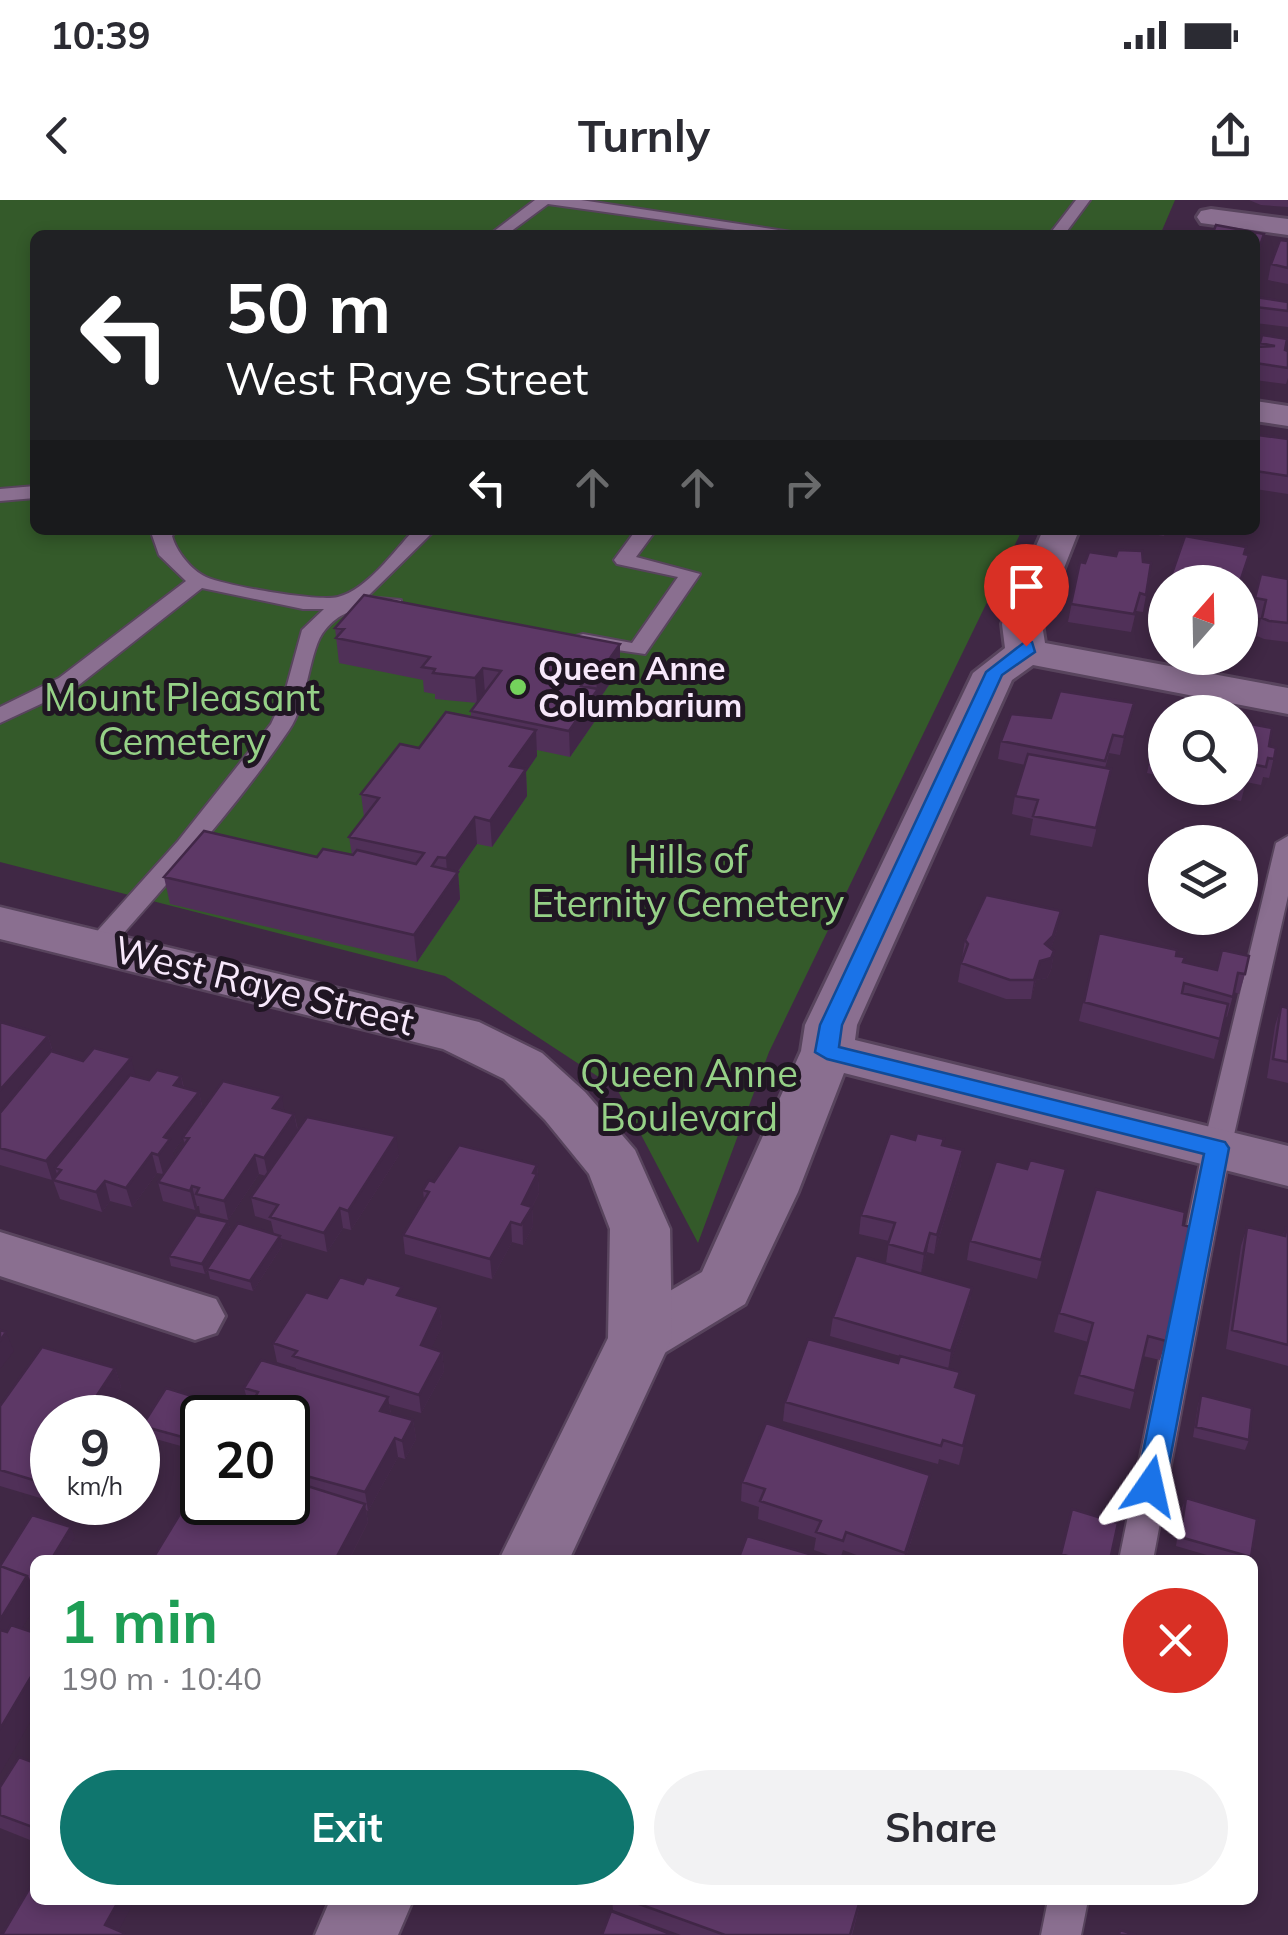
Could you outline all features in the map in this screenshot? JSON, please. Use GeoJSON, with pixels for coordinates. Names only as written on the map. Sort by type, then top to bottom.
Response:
{"type":"FeatureCollection","features":[{"type":"Feature","properties":{"kind":"street"},"geometry":{"type":"LineString","coordinates":[[1182,230],[1205,209],[1288,226]]}},
{"type":"Feature","properties":{"kind":"street"},"geometry":{"type":"LineString","coordinates":[[1260,412],[1288,416]]}},
{"type":"Feature","properties":{"kind":"street"},"geometry":{"type":"LineString","coordinates":[[1026,652],[1022,624],[1059,535]]}},
{"type":"Feature","properties":{"kind":"street"},"geometry":{"type":"LineString","coordinates":[[536,1555],[640,1338],[724,1288],[770,1192],[827,1052],[831,1025],[994,672],[1026,652],[1288,701]]}},
{"type":"Feature","properties":{"kind":"street","name":"West Raye Street"},"geometry":{"type":"LineString","coordinates":[[0,923],[100,944],[460,1036],[523,1066],[565,1106],[615,1165],[640,1229],[640,1338]]}},
{"type":"Feature","properties":{"kind":"street"},"geometry":{"type":"LineString","coordinates":[[827,1052],[1288,1166]]}},
{"type":"Feature","properties":{"kind":"street"},"geometry":{"type":"LineString","coordinates":[[0,1254],[196,1316]]}},
{"type":"Feature","properties":{"kind":"street"},"geometry":{"type":"LineString","coordinates":[[356,1935],[370,1905]]}},
{"type":"Feature","properties":{"kind":"lane"},"geometry":{"type":"LineString","coordinates":[[503,230],[547,200],[767,230]]}},
{"type":"Feature","properties":{"kind":"lane"},"geometry":{"type":"LineString","coordinates":[[1060,230],[1082,200]]}},
{"type":"Feature","properties":{"kind":"lane"},"geometry":{"type":"LineString","coordinates":[[0,495],[30,492]]}},
{"type":"Feature","properties":{"kind":"lane"},"geometry":{"type":"LineString","coordinates":[[162,535],[166,551],[198,581],[304,603],[408,606]]}},
{"type":"Feature","properties":{"kind":"lane"},"geometry":{"type":"LineString","coordinates":[[100,944],[187,846],[280,726],[295,696],[312,630],[371,586],[420,535]]}},
{"type":"Feature","properties":{"kind":"lane"},"geometry":{"type":"LineString","coordinates":[[561,636],[638,650],[690,574],[624,560],[642,535]]}},
{"type":"Feature","properties":{"kind":"lane"},"geometry":{"type":"LineString","coordinates":[[0,716],[67,683],[198,581]]}},
{"type":"Feature","properties":{"kind":"lane"},"geometry":{"type":"LineString","coordinates":[[1137,1555],[1217,1148],[1288,843]]}},
{"type":"Feature","properties":{"kind":"lane"},"geometry":{"type":"LineString","coordinates":[[1061,1935],[1067,1905]]}},
{"type":"Feature","properties":{"kind":"green space"},"geometry":{"type":"Polygon","coordinates":[[[0,200],[1175,200],[1162,230],[30,230],[30,535],[1020,535],[769,1052],[698,1243],[617,1089],[445,976],[0,862],[0,200]]]}},
{"type":"Feature","properties":{"kind":"building"},"geometry":{"type":"Polygon","coordinates":[[[1216,225],[1243,230],[1214,230],[1216,225]]]}},
{"type":"Feature","properties":{"kind":"building"},"geometry":{"type":"Polygon","coordinates":[[[1280,240],[1288,241],[1288,268],[1271,264],[1280,240]]]}},
{"type":"Feature","properties":{"kind":"building"},"geometry":{"type":"Polygon","coordinates":[[[1260,298],[1288,302],[1288,311],[1260,308],[1260,298]]]}},
{"type":"Feature","properties":{"kind":"building"},"geometry":{"type":"Polygon","coordinates":[[[1262,335],[1287,339],[1288,368],[1260,364],[1260,347],[1275,346],[1260,343],[1262,335]]]}},
{"type":"Feature","properties":{"kind":"building"},"geometry":{"type":"Polygon","coordinates":[[[1260,435],[1288,439],[1288,476],[1260,472],[1260,435]]]}},
{"type":"Feature","properties":{"kind":"building"},"geometry":{"type":"Polygon","coordinates":[[[1185,536],[1246,547],[1244,554],[1249,555],[1246,565],[1175,565],[1185,536]]]}},
{"type":"Feature","properties":{"kind":"building"},"geometry":{"type":"Polygon","coordinates":[[[1118,550],[1142,551],[1143,562],[1151,563],[1146,595],[1140,593],[1134,614],[1071,604],[1080,562],[1085,563],[1089,552],[1116,556],[1118,550]]]}},
{"type":"Feature","properties":{"kind":"building"},"geometry":{"type":"Polygon","coordinates":[[[1261,574],[1288,579],[1288,623],[1262,618],[1266,600],[1258,599],[1261,574]]]}},
{"type":"Feature","properties":{"kind":"building"},"geometry":{"type":"Polygon","coordinates":[[[364,595],[620,644],[596,678],[587,676],[581,686],[598,689],[569,731],[471,711],[501,671],[483,668],[475,678],[433,673],[435,669],[422,667],[430,657],[336,638],[344,629],[335,628],[364,595]]]}},
{"type":"Feature","properties":{"kind":"building"},"geometry":{"type":"Polygon","coordinates":[[[1060,691],[1134,703],[1124,737],[1113,735],[1105,761],[1001,741],[1011,714],[1051,718],[1060,691]]]}},
{"type":"Feature","properties":{"kind":"building"},"geometry":{"type":"Polygon","coordinates":[[[446,712],[536,730],[510,766],[526,769],[490,821],[475,817],[446,858],[438,857],[432,866],[458,872],[414,935],[164,877],[204,831],[317,857],[323,849],[353,855],[357,850],[416,864],[424,853],[349,837],[379,798],[361,794],[400,744],[419,748],[446,712]]]}},
{"type":"Feature","properties":{"kind":"building"},"geometry":{"type":"Polygon","coordinates":[[[1258,725],[1272,728],[1269,746],[1276,748],[1274,759],[1268,758],[1266,767],[1258,765],[1258,725]]]}},
{"type":"Feature","properties":{"kind":"building"},"geometry":{"type":"Polygon","coordinates":[[[1028,754],[1111,769],[1096,828],[1033,816],[1038,800],[1015,796],[1028,754]]]}},
{"type":"Feature","properties":{"kind":"building"},"geometry":{"type":"Polygon","coordinates":[[[986,895],[1061,911],[1053,936],[1045,944],[1054,951],[1051,958],[1040,961],[1034,980],[1010,980],[961,963],[968,944],[965,940],[986,895]]]}},
{"type":"Feature","properties":{"kind":"building"},"geometry":{"type":"Polygon","coordinates":[[[1099,933],[1177,950],[1176,956],[1185,957],[1183,962],[1217,970],[1222,950],[1249,956],[1245,974],[1238,973],[1233,997],[1184,983],[1182,993],[1228,1004],[1220,1039],[1084,1002],[1099,933]]]}},
{"type":"Feature","properties":{"kind":"building"},"geometry":{"type":"Polygon","coordinates":[[[1281,1006],[1288,1008],[1288,1062],[1273,1059],[1281,1006]]]}},
{"type":"Feature","properties":{"kind":"building"},"geometry":{"type":"Polygon","coordinates":[[[0,1022],[48,1036],[0,1090],[0,1022]]]}},
{"type":"Feature","properties":{"kind":"building"},"geometry":{"type":"Polygon","coordinates":[[[94,1048],[131,1058],[46,1161],[0,1148],[0,1113],[51,1051],[83,1061],[94,1048]]]}},
{"type":"Feature","properties":{"kind":"building"},"geometry":{"type":"Polygon","coordinates":[[[157,1070],[181,1076],[174,1085],[199,1092],[164,1137],[170,1139],[158,1155],[152,1153],[126,1188],[105,1181],[96,1192],[53,1180],[61,1170],[55,1168],[130,1075],[149,1080],[157,1070]]]}},
{"type":"Feature","properties":{"kind":"building"},"geometry":{"type":"Polygon","coordinates":[[[223,1081],[282,1096],[273,1108],[294,1114],[264,1158],[255,1155],[224,1201],[196,1194],[199,1188],[192,1186],[190,1191],[158,1182],[189,1138],[183,1137],[223,1081]]]}},
{"type":"Feature","properties":{"kind":"building"},"geometry":{"type":"Polygon","coordinates":[[[307,1117],[396,1136],[348,1211],[340,1208],[324,1233],[270,1217],[278,1205],[251,1197],[307,1117]]]}},
{"type":"Feature","properties":{"kind":"building"},"geometry":{"type":"Polygon","coordinates":[[[890,1133],[915,1140],[917,1133],[944,1139],[942,1145],[963,1150],[937,1235],[930,1233],[924,1254],[888,1244],[895,1223],[861,1215],[890,1133]]]}},
{"type":"Feature","properties":{"kind":"building"},"geometry":{"type":"Polygon","coordinates":[[[459,1145],[537,1165],[533,1173],[537,1174],[522,1204],[532,1207],[521,1225],[511,1222],[490,1259],[403,1235],[429,1192],[423,1190],[429,1180],[434,1182],[459,1145]]]}},
{"type":"Feature","properties":{"kind":"building"},"geometry":{"type":"Polygon","coordinates":[[[1030,1160],[1066,1169],[1041,1260],[970,1241],[996,1161],[1027,1169],[1030,1160]]]}},
{"type":"Feature","properties":{"kind":"building"},"geometry":{"type":"Polygon","coordinates":[[[1096,1189],[1185,1212],[1183,1225],[1191,1227],[1166,1341],[1148,1336],[1135,1391],[1079,1375],[1093,1323],[1059,1313],[1096,1189]]]}},
{"type":"Feature","properties":{"kind":"building"},"geometry":{"type":"Polygon","coordinates":[[[196,1215],[228,1222],[202,1264],[169,1256],[196,1215]]]}},
{"type":"Feature","properties":{"kind":"building"},"geometry":{"type":"Polygon","coordinates":[[[238,1223],[280,1236],[250,1281],[207,1269],[238,1223]]]}},
{"type":"Feature","properties":{"kind":"building"},"geometry":{"type":"Polygon","coordinates":[[[1247,1227],[1285,1236],[1288,1229],[1288,1345],[1232,1330],[1247,1227]]]}},
{"type":"Feature","properties":{"kind":"building"},"geometry":{"type":"Polygon","coordinates":[[[856,1255],[972,1288],[951,1351],[833,1317],[856,1255]]]}},
{"type":"Feature","properties":{"kind":"building"},"geometry":{"type":"Polygon","coordinates":[[[340,1277],[363,1284],[367,1277],[402,1287],[397,1295],[439,1307],[421,1345],[442,1352],[419,1395],[293,1356],[297,1351],[273,1343],[306,1292],[327,1298],[340,1277]]]}},
{"type":"Feature","properties":{"kind":"building"},"geometry":{"type":"Polygon","coordinates":[[[808,1339],[898,1363],[900,1356],[960,1372],[955,1387],[977,1394],[963,1446],[943,1440],[941,1446],[785,1402],[808,1339]]]}},
{"type":"Feature","properties":{"kind":"building"},"geometry":{"type":"Polygon","coordinates":[[[42,1347],[115,1368],[97,1395],[30,1395],[30,1479],[0,1470],[0,1406],[42,1347]]]}},
{"type":"Feature","properties":{"kind":"building"},"geometry":{"type":"Polygon","coordinates":[[[261,1360],[388,1397],[380,1411],[413,1420],[402,1441],[395,1438],[365,1492],[310,1477],[310,1395],[256,1395],[258,1392],[244,1388],[261,1360]]]}},
{"type":"Feature","properties":{"kind":"building"},"geometry":{"type":"Polygon","coordinates":[[[166,1388],[189,1395],[180,1395],[180,1436],[160,1431],[160,1398],[166,1388]]]}},
{"type":"Feature","properties":{"kind":"building"},"geometry":{"type":"Polygon","coordinates":[[[1201,1395],[1252,1408],[1249,1440],[1196,1427],[1201,1395]]]}},
{"type":"Feature","properties":{"kind":"building"},"geometry":{"type":"Polygon","coordinates":[[[766,1423],[930,1475],[905,1553],[846,1532],[843,1541],[816,1532],[821,1521],[760,1501],[765,1489],[742,1482],[766,1423]]]}},
{"type":"Feature","properties":{"kind":"building"},"geometry":{"type":"Polygon","coordinates":[[[310,1487],[365,1504],[338,1555],[155,1555],[180,1514],[180,1525],[310,1525],[310,1487]]]}},
{"type":"Feature","properties":{"kind":"building"},"geometry":{"type":"Polygon","coordinates":[[[1186,1498],[1257,1519],[1251,1555],[1180,1537],[1186,1498]]]}},
{"type":"Feature","properties":{"kind":"building"},"geometry":{"type":"Polygon","coordinates":[[[1072,1509],[1118,1523],[1111,1555],[1061,1554],[1072,1509]]]}},
{"type":"Feature","properties":{"kind":"building"},"geometry":{"type":"Polygon","coordinates":[[[30,1518],[30,1525],[71,1527],[54,1555],[30,1555],[30,1584],[27,1576],[0,1566],[30,1518]]]}},
{"type":"Feature","properties":{"kind":"building"},"geometry":{"type":"Polygon","coordinates":[[[747,1536],[813,1555],[740,1555],[747,1536]]]}},
{"type":"Feature","properties":{"kind":"building"},"geometry":{"type":"Polygon","coordinates":[[[0,1566],[27,1576],[0,1620],[0,1566]]]}},
{"type":"Feature","properties":{"kind":"building"},"geometry":{"type":"Polygon","coordinates":[[[11,1625],[30,1631],[30,1678],[0,1729],[0,1630],[7,1632],[11,1625]]]}},
{"type":"Feature","properties":{"kind":"building"},"geometry":{"type":"Polygon","coordinates":[[[19,1757],[30,1761],[30,1826],[0,1815],[0,1787],[19,1757]]]}},
{"type":"Feature","properties":{"kind":"building"},"geometry":{"type":"Polygon","coordinates":[[[30,1887],[30,1905],[116,1905],[105,1925],[124,1933],[123,1935],[2,1935],[30,1887]]]}},
{"type":"Feature","properties":{"kind":"building"},"geometry":{"type":"Polygon","coordinates":[[[642,1905],[859,1905],[850,1935],[725,1935],[642,1905]]]}},
{"type":"Feature","properties":{"kind":"building"},"geometry":{"type":"Polygon","coordinates":[[[611,1911],[673,1935],[602,1935],[611,1911]]]}},
{"type":"Feature","properties":{"kind":"place","name":"Queen Anne Columbarium"},"geometry":{"type":"Point","coordinates":[518,687]}},
{"type":"Feature","properties":{"kind":"route"},"geometry":{"type":"LineString","coordinates":[[1026,646],[1026,652],[994,672],[831,1025],[827,1052],[1217,1148],[1150,1486]]}},
{"type":"Feature","properties":{"kind":"park label","name":"Mount Pleasant Cemetery"},"geometry":{"type":"Point","coordinates":[182,720]}},
{"type":"Feature","properties":{"kind":"park label","name":"Hills of Eternity Cemetery"},"geometry":{"type":"Point","coordinates":[688,882]}},
{"type":"Feature","properties":{"kind":"park label","name":"Queen Anne Boulevard"},"geometry":{"type":"Point","coordinates":[689,1096]}}]}
